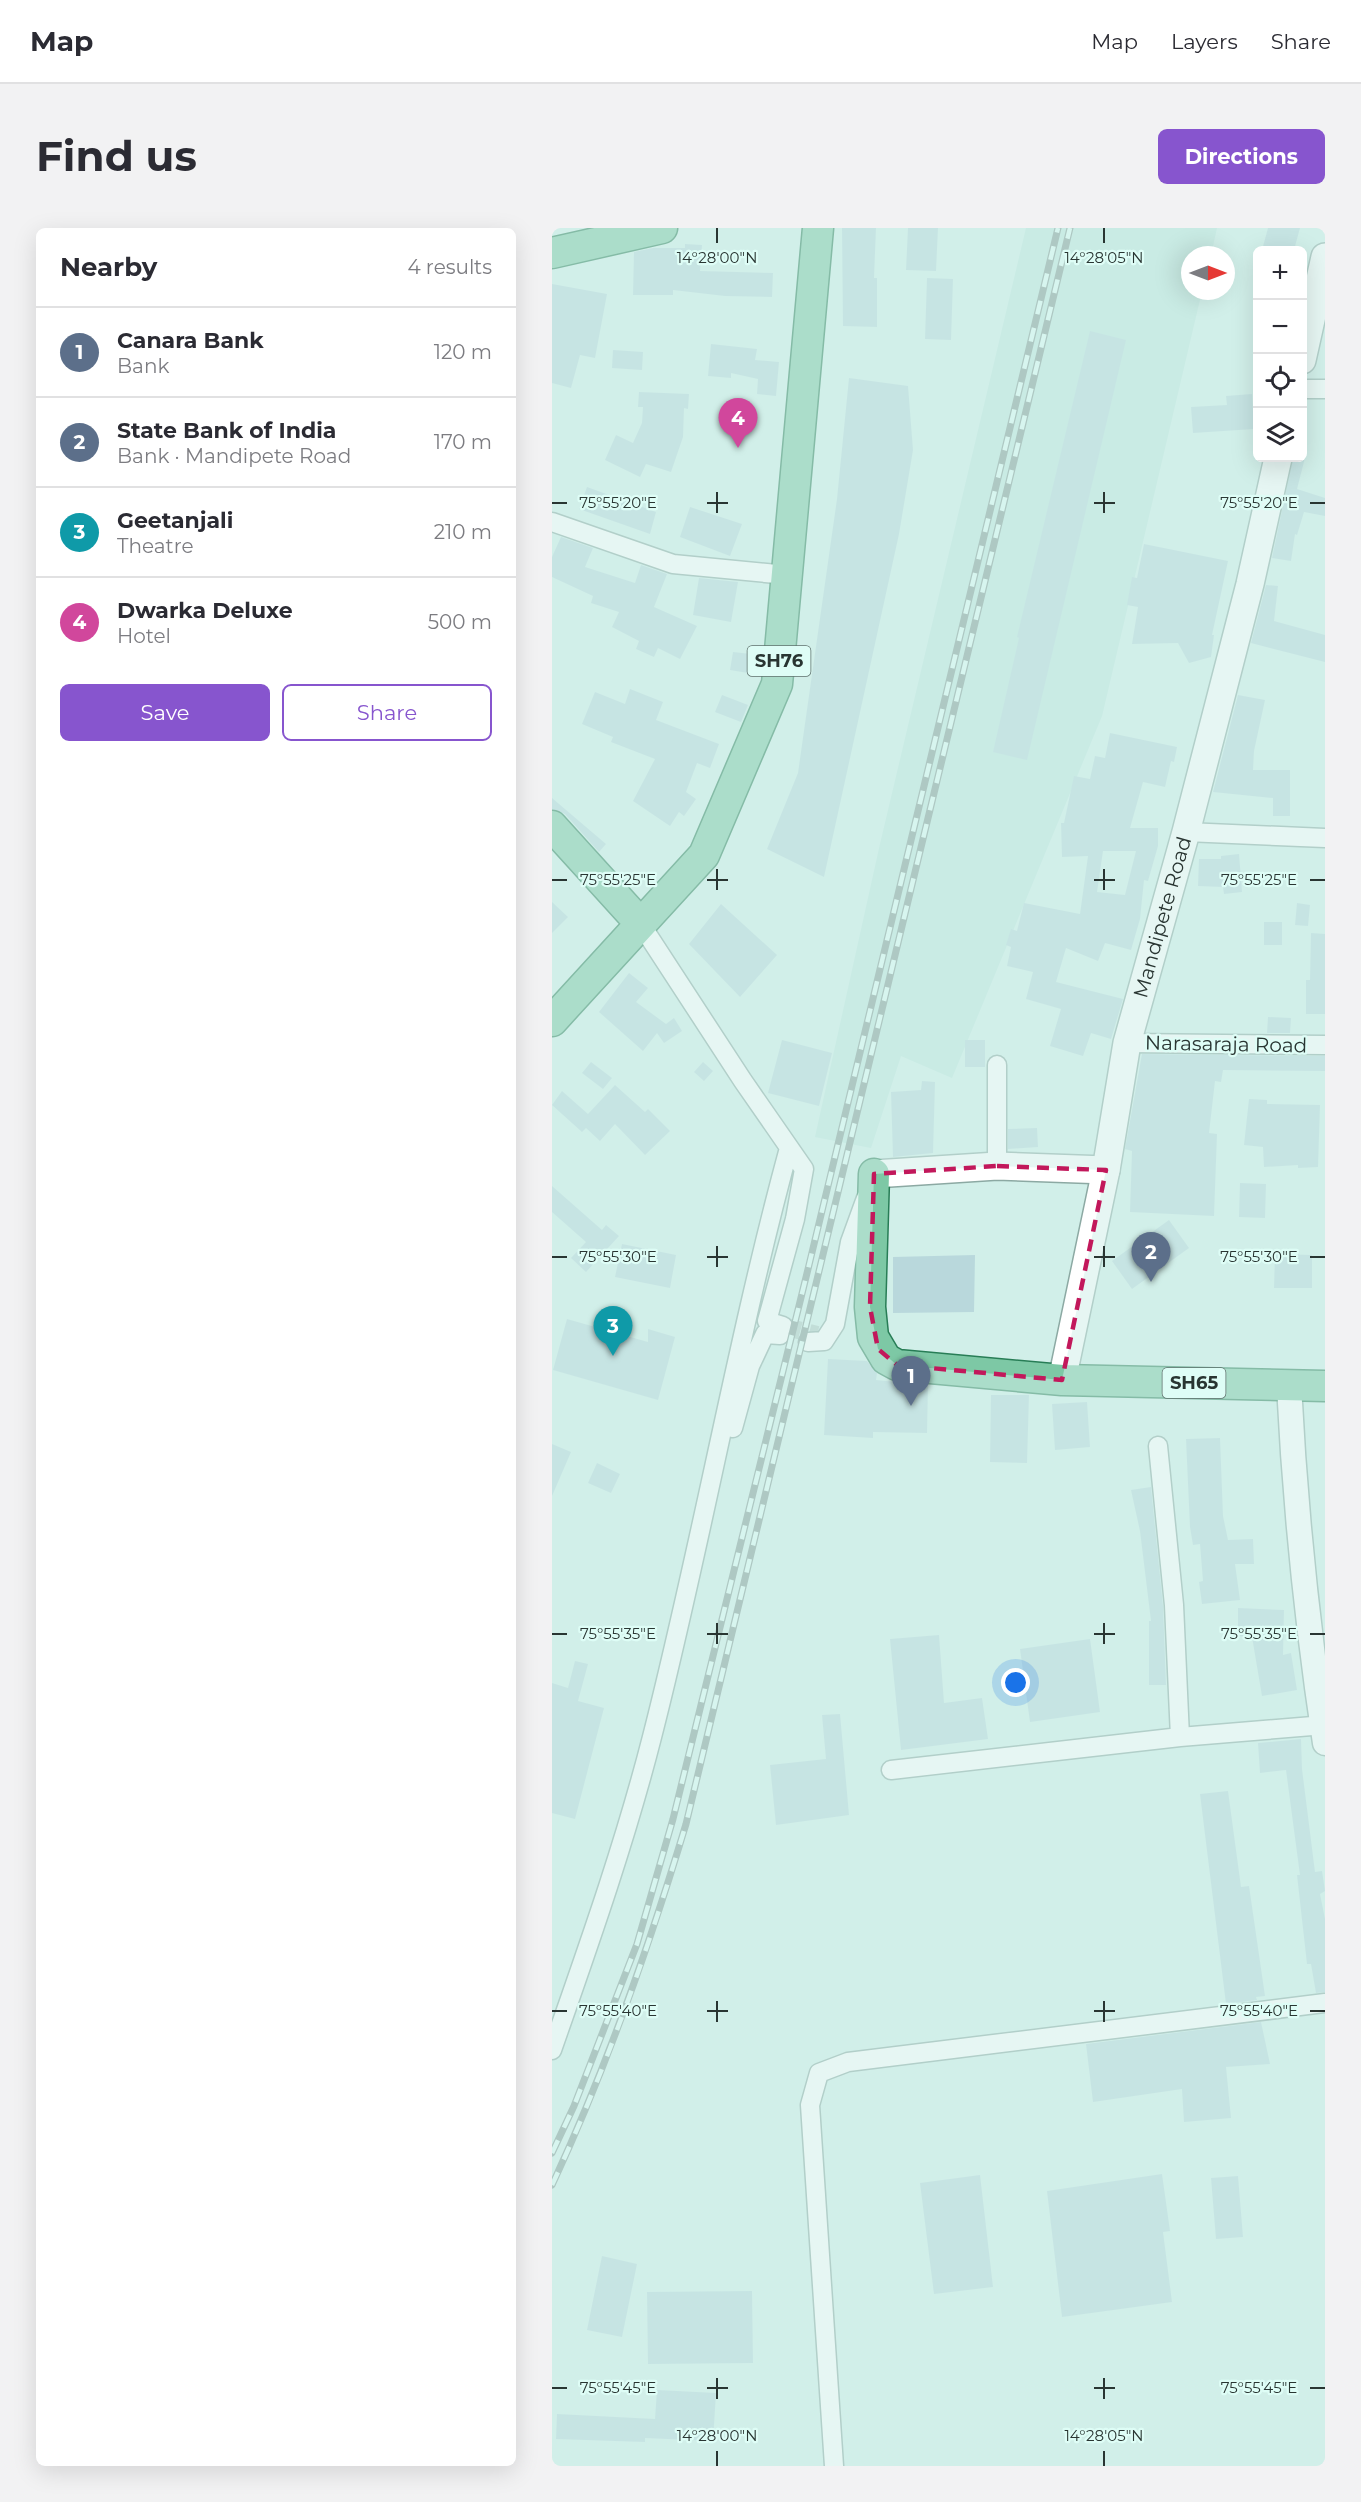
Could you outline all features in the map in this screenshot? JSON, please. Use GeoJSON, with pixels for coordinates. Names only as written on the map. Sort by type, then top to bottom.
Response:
{"type":"FeatureCollection","features":[{"type":"Feature","properties":{"kind":"main road"},"geometry":{"type":"LineString","coordinates":[[552,253],[662,228]]}},
{"type":"Feature","properties":{"kind":"main road","name":"SH76"},"geometry":{"type":"LineString","coordinates":[[557,1006],[704,855],[777,684],[818,228]]}},
{"type":"Feature","properties":{"kind":"main road"},"geometry":{"type":"LineString","coordinates":[[1303,354],[1325,257]]}},
{"type":"Feature","properties":{"kind":"main road","name":"Mandipete Road"},"geometry":{"type":"LineString","coordinates":[[1062,1380],[1106,1170],[1127,1043],[1186,832],[1250,584],[1277,462]]}},
{"type":"Feature","properties":{"kind":"main road"},"geometry":{"type":"LineString","coordinates":[[552,826],[640,923]]}},
{"type":"Feature","properties":{"kind":"main road"},"geometry":{"type":"LineString","coordinates":[[1062,1380],[909,1368],[886,1359],[873,1337],[870,1306],[874,1177],[997,1166],[1106,1170]]}},
{"type":"Feature","properties":{"kind":"main road","name":"SH65"},"geometry":{"type":"LineString","coordinates":[[1062,1380],[1325,1386]]}},
{"type":"Feature","properties":{"kind":"street"},"geometry":{"type":"LineString","coordinates":[[1307,389],[1325,389]]}},
{"type":"Feature","properties":{"kind":"street"},"geometry":{"type":"LineString","coordinates":[[552,522],[673,564],[787,575]]}},
{"type":"Feature","properties":{"kind":"street"},"geometry":{"type":"LineString","coordinates":[[1186,832],[1325,838]]}},
{"type":"Feature","properties":{"kind":"street"},"geometry":{"type":"LineString","coordinates":[[640,923],[804,1169],[795,1219],[767,1321],[782,1330],[765,1334],[757,1348],[731,1435],[728,1438],[721,1437]]}},
{"type":"Feature","properties":{"kind":"street","name":"Narasaraja Road"},"geometry":{"type":"LineString","coordinates":[[1127,1043],[1325,1045]]}},
{"type":"Feature","properties":{"kind":"street"},"geometry":{"type":"LineString","coordinates":[[997,1065],[997,1166]]}},
{"type":"Feature","properties":{"kind":"street"},"geometry":{"type":"LineString","coordinates":[[552,2050],[598,1920],[651,1739],[721,1437],[756,1269],[789,1148]]}},
{"type":"Feature","properties":{"kind":"street"},"geometry":{"type":"LineString","coordinates":[[813,1338],[824,1341],[835,1324],[850,1242],[874,1177]]}},
{"type":"Feature","properties":{"kind":"street"},"geometry":{"type":"LineString","coordinates":[[891,1770],[1180,1737],[1324,1731],[1306,1613],[1294,1490],[1288,1386]]}},
{"type":"Feature","properties":{"kind":"street"},"geometry":{"type":"LineString","coordinates":[[1158,1446],[1174,1605],[1180,1737]]}},
{"type":"Feature","properties":{"kind":"street"},"geometry":{"type":"LineString","coordinates":[[834,2466],[810,2105],[819,2073],[860,2061],[1325,2003]]}},
{"type":"Feature","properties":{"kind":"highlighted area"},"geometry":{"type":"Polygon","coordinates":[[[997,1166],[1106,1170],[1062,1380],[897,1365],[878,1349],[870,1307],[874,1174],[997,1166]]]}},
{"type":"Feature","properties":{"kind":"shaded area"},"geometry":{"type":"Polygon","coordinates":[[[1026,228],[1217,228],[1213,246],[1181,246],[1181,300],[1200,300],[1102,716],[952,1078],[901,1056],[871,1148],[815,1137],[880,844],[1026,228]]]}},
{"type":"Feature","properties":{"kind":"building"},"geometry":{"type":"Polygon","coordinates":[[[842,228],[876,228],[874,278],[877,278],[877,327],[843,326],[842,228]]]}},
{"type":"Feature","properties":{"kind":"building"},"geometry":{"type":"Polygon","coordinates":[[[908,228],[938,228],[936,271],[906,270],[908,228]]]}},
{"type":"Feature","properties":{"kind":"building"},"geometry":{"type":"Polygon","coordinates":[[[1268,228],[1300,228],[1295,246],[1263,246],[1268,228]]]}},
{"type":"Feature","properties":{"kind":"building"},"geometry":{"type":"Polygon","coordinates":[[[685,244],[702,245],[700,271],[773,273],[772,297],[725,296],[673,290],[673,295],[633,295],[634,252],[653,248],[685,248],[685,244]]]}},
{"type":"Feature","properties":{"kind":"building"},"geometry":{"type":"Polygon","coordinates":[[[927,278],[953,279],[951,340],[925,339],[927,278]]]}},
{"type":"Feature","properties":{"kind":"building"},"geometry":{"type":"Polygon","coordinates":[[[552,284],[607,294],[595,358],[580,355],[571,388],[552,383],[552,284]]]}},
{"type":"Feature","properties":{"kind":"building"},"geometry":{"type":"Polygon","coordinates":[[[1090,331],[1126,340],[1027,760],[993,752],[1019,638],[1017,637],[1090,331]]]}},
{"type":"Feature","properties":{"kind":"building"},"geometry":{"type":"Polygon","coordinates":[[[711,344],[757,349],[755,360],[779,362],[776,396],[757,394],[758,379],[731,373],[731,378],[708,376],[711,344]]]}},
{"type":"Feature","properties":{"kind":"building"},"geometry":{"type":"Polygon","coordinates":[[[613,350],[643,352],[642,370],[612,368],[613,350]]]}},
{"type":"Feature","properties":{"kind":"building"},"geometry":{"type":"Polygon","coordinates":[[[849,378],[908,386],[913,450],[899,534],[824,877],[767,849],[798,773],[837,499],[849,378]]]}},
{"type":"Feature","properties":{"kind":"building"},"geometry":{"type":"Polygon","coordinates":[[[639,392],[689,394],[688,409],[684,408],[683,437],[671,472],[646,464],[640,477],[605,460],[616,435],[633,443],[642,423],[643,407],[638,407],[639,392]]]}},
{"type":"Feature","properties":{"kind":"building"},"geometry":{"type":"Polygon","coordinates":[[[1252,394],[1253,429],[1193,433],[1191,407],[1227,405],[1226,396],[1252,394]]]}},
{"type":"Feature","properties":{"kind":"building"},"geometry":{"type":"Polygon","coordinates":[[[1292,462],[1304,462],[1297,489],[1325,498],[1325,516],[1304,512],[1297,535],[1295,534],[1291,561],[1272,558],[1292,462]]]}},
{"type":"Feature","properties":{"kind":"building"},"geometry":{"type":"Polygon","coordinates":[[[587,487],[656,512],[650,534],[579,509],[587,487]]]}},
{"type":"Feature","properties":{"kind":"building"},"geometry":{"type":"Polygon","coordinates":[[[690,507],[742,524],[730,556],[680,537],[690,507]]]}},
{"type":"Feature","properties":{"kind":"building"},"geometry":{"type":"Polygon","coordinates":[[[561,537],[593,548],[585,567],[635,583],[641,565],[667,574],[654,607],[697,626],[680,659],[658,648],[654,657],[636,649],[639,641],[612,627],[619,612],[591,603],[593,596],[552,577],[552,557],[561,537]]]}},
{"type":"Feature","properties":{"kind":"building"},"geometry":{"type":"Polygon","coordinates":[[[1144,544],[1228,561],[1212,635],[1214,635],[1211,657],[1189,663],[1178,643],[1132,644],[1138,607],[1127,605],[1132,577],[1137,578],[1144,544]]]}},
{"type":"Feature","properties":{"kind":"building"},"geometry":{"type":"Polygon","coordinates":[[[699,578],[738,582],[731,622],[693,615],[699,578]]]}},
{"type":"Feature","properties":{"kind":"building"},"geometry":{"type":"Polygon","coordinates":[[[1266,585],[1278,586],[1274,621],[1325,635],[1325,662],[1251,643],[1266,585]]]}},
{"type":"Feature","properties":{"kind":"building"},"geometry":{"type":"Polygon","coordinates":[[[733,652],[751,654],[748,673],[730,670],[733,652]]]}},
{"type":"Feature","properties":{"kind":"building"},"geometry":{"type":"Polygon","coordinates":[[[630,689],[663,702],[656,720],[719,744],[710,768],[697,763],[686,792],[696,799],[684,816],[679,812],[670,826],[633,801],[655,759],[611,742],[613,737],[582,724],[595,692],[625,704],[630,689]]]}},
{"type":"Feature","properties":{"kind":"building"},"geometry":{"type":"Polygon","coordinates":[[[722,695],[748,705],[741,722],[715,712],[722,695]]]}},
{"type":"Feature","properties":{"kind":"building"},"geometry":{"type":"Polygon","coordinates":[[[1238,695],[1265,700],[1254,751],[1253,770],[1290,770],[1290,816],[1273,816],[1273,798],[1213,792],[1238,695]]]}},
{"type":"Feature","properties":{"kind":"building"},"geometry":{"type":"Polygon","coordinates":[[[1110,733],[1177,747],[1165,787],[1143,782],[1130,828],[1158,828],[1158,846],[1148,881],[1144,880],[1140,919],[1131,950],[1105,943],[1098,961],[1066,948],[1056,982],[1123,999],[1111,1039],[1091,1033],[1083,1056],[1050,1046],[1061,1009],[1026,999],[1033,972],[1007,966],[1011,947],[1006,945],[1011,929],[1017,931],[1024,903],[1080,914],[1088,856],[1062,857],[1061,823],[1064,823],[1074,776],[1090,779],[1095,756],[1105,758],[1110,733]],[[1103,851],[1097,892],[1125,895],[1136,851],[1103,851]]]}},
{"type":"Feature","properties":{"kind":"building"},"geometry":{"type":"Polygon","coordinates":[[[552,798],[606,844],[599,852],[565,814],[552,809],[552,798]]]}},
{"type":"Feature","properties":{"kind":"building"},"geometry":{"type":"Polygon","coordinates":[[[1239,854],[1242,892],[1224,894],[1223,887],[1198,886],[1199,859],[1221,859],[1221,856],[1239,854]]]}},
{"type":"Feature","properties":{"kind":"building"},"geometry":{"type":"Polygon","coordinates":[[[552,902],[568,917],[552,933],[552,902]]]}},
{"type":"Feature","properties":{"kind":"building"},"geometry":{"type":"Polygon","coordinates":[[[1297,903],[1310,905],[1308,926],[1295,925],[1297,903]]]}},
{"type":"Feature","properties":{"kind":"building"},"geometry":{"type":"Polygon","coordinates":[[[721,904],[777,955],[740,997],[689,944],[721,904]]]}},
{"type":"Feature","properties":{"kind":"building"},"geometry":{"type":"Polygon","coordinates":[[[1264,922],[1282,922],[1282,945],[1264,945],[1264,922]]]}},
{"type":"Feature","properties":{"kind":"building"},"geometry":{"type":"Polygon","coordinates":[[[1311,933],[1325,934],[1325,1014],[1306,1014],[1306,980],[1310,980],[1311,933]]]}},
{"type":"Feature","properties":{"kind":"building"},"geometry":{"type":"Polygon","coordinates":[[[629,973],[648,988],[636,1002],[666,1024],[674,1018],[682,1031],[664,1043],[657,1033],[643,1051],[599,1012],[629,973]]]}},
{"type":"Feature","properties":{"kind":"building"},"geometry":{"type":"Polygon","coordinates":[[[1268,1017],[1291,1018],[1290,1033],[1267,1033],[1268,1017]]]}},
{"type":"Feature","properties":{"kind":"building"},"geometry":{"type":"Polygon","coordinates":[[[782,1040],[832,1053],[819,1106],[768,1093],[782,1040]]]}},
{"type":"Feature","properties":{"kind":"building"},"geometry":{"type":"Polygon","coordinates":[[[965,1040],[985,1040],[985,1067],[965,1067],[965,1040]]]}},
{"type":"Feature","properties":{"kind":"building"},"geometry":{"type":"Polygon","coordinates":[[[1142,1054],[1325,1056],[1325,1071],[1223,1070],[1221,1082],[1215,1081],[1209,1133],[1217,1134],[1214,1216],[1130,1212],[1132,1151],[1125,1149],[1142,1054]]]}},
{"type":"Feature","properties":{"kind":"building"},"geometry":{"type":"Polygon","coordinates":[[[591,1062],[612,1078],[603,1089],[582,1073],[591,1062]]]}},
{"type":"Feature","properties":{"kind":"building"},"geometry":{"type":"Polygon","coordinates":[[[703,1062],[713,1071],[704,1081],[694,1072],[703,1062]]]}},
{"type":"Feature","properties":{"kind":"building"},"geometry":{"type":"Polygon","coordinates":[[[922,1081],[935,1082],[933,1153],[893,1157],[891,1092],[921,1090],[922,1081]]]}},
{"type":"Feature","properties":{"kind":"building"},"geometry":{"type":"Polygon","coordinates":[[[615,1085],[645,1112],[648,1109],[670,1131],[645,1155],[615,1124],[600,1141],[586,1128],[582,1132],[552,1105],[562,1091],[588,1114],[615,1085]]]}},
{"type":"Feature","properties":{"kind":"building"},"geometry":{"type":"Polygon","coordinates":[[[1249,1099],[1267,1100],[1267,1104],[1320,1105],[1318,1167],[1298,1168],[1298,1165],[1264,1167],[1263,1147],[1244,1145],[1249,1099]]]}},
{"type":"Feature","properties":{"kind":"building"},"geometry":{"type":"Polygon","coordinates":[[[1037,1128],[1038,1147],[1008,1149],[1008,1129],[1037,1128]]]}},
{"type":"Feature","properties":{"kind":"building"},"geometry":{"type":"Polygon","coordinates":[[[1240,1183],[1266,1184],[1265,1218],[1239,1217],[1240,1183]]]}},
{"type":"Feature","properties":{"kind":"building"},"geometry":{"type":"Polygon","coordinates":[[[552,1186],[602,1230],[606,1225],[619,1236],[586,1272],[571,1258],[586,1242],[552,1212],[552,1186]]]}},
{"type":"Feature","properties":{"kind":"building"},"geometry":{"type":"Polygon","coordinates":[[[1169,1220],[1189,1248],[1132,1289],[1112,1261],[1169,1220]]]}},
{"type":"Feature","properties":{"kind":"building"},"geometry":{"type":"Polygon","coordinates":[[[622,1244],[676,1255],[670,1288],[615,1277],[622,1244]]]}},
{"type":"Feature","properties":{"kind":"building"},"geometry":{"type":"Polygon","coordinates":[[[1275,1254],[1312,1255],[1312,1288],[1274,1288],[1275,1254]]]}},
{"type":"Feature","properties":{"kind":"building"},"geometry":{"type":"Polygon","coordinates":[[[975,1255],[974,1312],[893,1313],[893,1257],[975,1255]]]}},
{"type":"Feature","properties":{"kind":"building"},"geometry":{"type":"Polygon","coordinates":[[[567,1319],[648,1342],[648,1329],[675,1337],[658,1400],[553,1370],[567,1319]]]}},
{"type":"Feature","properties":{"kind":"building"},"geometry":{"type":"Polygon","coordinates":[[[828,1359],[867,1361],[877,1373],[876,1380],[928,1385],[927,1433],[873,1432],[873,1438],[824,1435],[828,1359]]]}},
{"type":"Feature","properties":{"kind":"building"},"geometry":{"type":"Polygon","coordinates":[[[991,1395],[1029,1395],[1027,1463],[990,1462],[991,1395]]]}},
{"type":"Feature","properties":{"kind":"building"},"geometry":{"type":"Polygon","coordinates":[[[1087,1402],[1090,1447],[1055,1450],[1052,1404],[1087,1402]]]}},
{"type":"Feature","properties":{"kind":"building"},"geometry":{"type":"Polygon","coordinates":[[[1220,1438],[1223,1516],[1228,1540],[1253,1539],[1254,1564],[1235,1564],[1240,1600],[1202,1604],[1199,1582],[1203,1581],[1200,1544],[1193,1545],[1190,1527],[1186,1439],[1220,1438]]]}},
{"type":"Feature","properties":{"kind":"building"},"geometry":{"type":"Polygon","coordinates":[[[552,1444],[571,1452],[552,1496],[552,1444]]]}},
{"type":"Feature","properties":{"kind":"building"},"geometry":{"type":"Polygon","coordinates":[[[597,1463],[620,1474],[611,1493],[588,1483],[597,1463]]]}},
{"type":"Feature","properties":{"kind":"building"},"geometry":{"type":"Polygon","coordinates":[[[1151,1487],[1163,1606],[1166,1685],[1149,1685],[1149,1621],[1151,1621],[1140,1531],[1131,1490],[1151,1487]]]}},
{"type":"Feature","properties":{"kind":"building"},"geometry":{"type":"Polygon","coordinates":[[[1238,1608],[1284,1610],[1283,1655],[1291,1653],[1297,1690],[1262,1696],[1252,1637],[1238,1636],[1238,1608]]]}},
{"type":"Feature","properties":{"kind":"building"},"geometry":{"type":"Polygon","coordinates":[[[939,1635],[944,1703],[982,1698],[988,1739],[901,1750],[890,1639],[939,1635]]]}},
{"type":"Feature","properties":{"kind":"building"},"geometry":{"type":"Polygon","coordinates":[[[1090,1639],[1100,1712],[1030,1722],[1020,1649],[1090,1639]]]}},
{"type":"Feature","properties":{"kind":"building"},"geometry":{"type":"Polygon","coordinates":[[[575,1661],[588,1664],[578,1701],[604,1708],[575,1819],[552,1813],[552,1683],[568,1688],[575,1661]]]}},
{"type":"Feature","properties":{"kind":"building"},"geometry":{"type":"Polygon","coordinates":[[[840,1714],[849,1815],[776,1825],[770,1765],[826,1759],[822,1715],[840,1714]]]}},
{"type":"Feature","properties":{"kind":"building"},"geometry":{"type":"Polygon","coordinates":[[[1301,1739],[1302,1769],[1315,1872],[1322,1871],[1325,1891],[1320,1894],[1325,1919],[1325,1992],[1316,1993],[1311,1964],[1307,1964],[1297,1875],[1300,1875],[1286,1770],[1260,1773],[1258,1743],[1301,1739]]]}},
{"type":"Feature","properties":{"kind":"building"},"geometry":{"type":"Polygon","coordinates":[[[1228,1791],[1241,1887],[1249,1886],[1265,1996],[1256,1997],[1257,2000],[1226,2004],[1200,1794],[1228,1791]]]}},
{"type":"Feature","properties":{"kind":"building"},"geometry":{"type":"Polygon","coordinates":[[[1261,2022],[1270,2064],[1226,2067],[1231,2118],[1184,2122],[1182,2089],[1093,2102],[1086,2044],[1261,2022]]]}},
{"type":"Feature","properties":{"kind":"building"},"geometry":{"type":"Polygon","coordinates":[[[1162,2174],[1170,2231],[1163,2232],[1172,2302],[1062,2317],[1047,2191],[1162,2174]]]}},
{"type":"Feature","properties":{"kind":"building"},"geometry":{"type":"Polygon","coordinates":[[[980,2175],[993,2287],[934,2294],[920,2183],[980,2175]]]}},
{"type":"Feature","properties":{"kind":"building"},"geometry":{"type":"Polygon","coordinates":[[[1238,2176],[1243,2237],[1216,2239],[1211,2178],[1238,2176]]]}},
{"type":"Feature","properties":{"kind":"building"},"geometry":{"type":"Polygon","coordinates":[[[602,2256],[637,2264],[622,2337],[587,2330],[602,2256]]]}},
{"type":"Feature","properties":{"kind":"building"},"geometry":{"type":"Polygon","coordinates":[[[752,2291],[753,2363],[648,2364],[647,2292],[752,2291]]]}},
{"type":"Feature","properties":{"kind":"building"},"geometry":{"type":"Polygon","coordinates":[[[657,2390],[716,2393],[713,2441],[645,2438],[645,2442],[556,2439],[557,2414],[655,2419],[657,2390]]]}},
{"type":"Feature","properties":{"kind":"tunnel"},"geometry":{"type":"LineString","coordinates":[[783,1326],[817,1335]]}},
{"type":"Feature","properties":{"kind":"railway"},"geometry":{"type":"LineString","coordinates":[[552,2153],[574,2106],[637,1944],[673,1819],[809,1265],[1058,228]]}},
{"type":"Feature","properties":{"kind":"railway"},"geometry":{"type":"LineString","coordinates":[[552,2185],[591,2096],[626,2006],[686,1824],[1070,228]]}},
{"type":"Feature","properties":{"kind":"place","name":"Dwarka Deluxe"},"geometry":{"type":"Point","coordinates":[738,448]}},
{"type":"Feature","properties":{"kind":"place","name":"State Bank of India"},"geometry":{"type":"Point","coordinates":[1151,1282]}},
{"type":"Feature","properties":{"kind":"place","name":"Geetanjali"},"geometry":{"type":"Point","coordinates":[613,1356]}},
{"type":"Feature","properties":{"kind":"place","name":"Canara Bank"},"geometry":{"type":"Point","coordinates":[911,1406]}}]}
